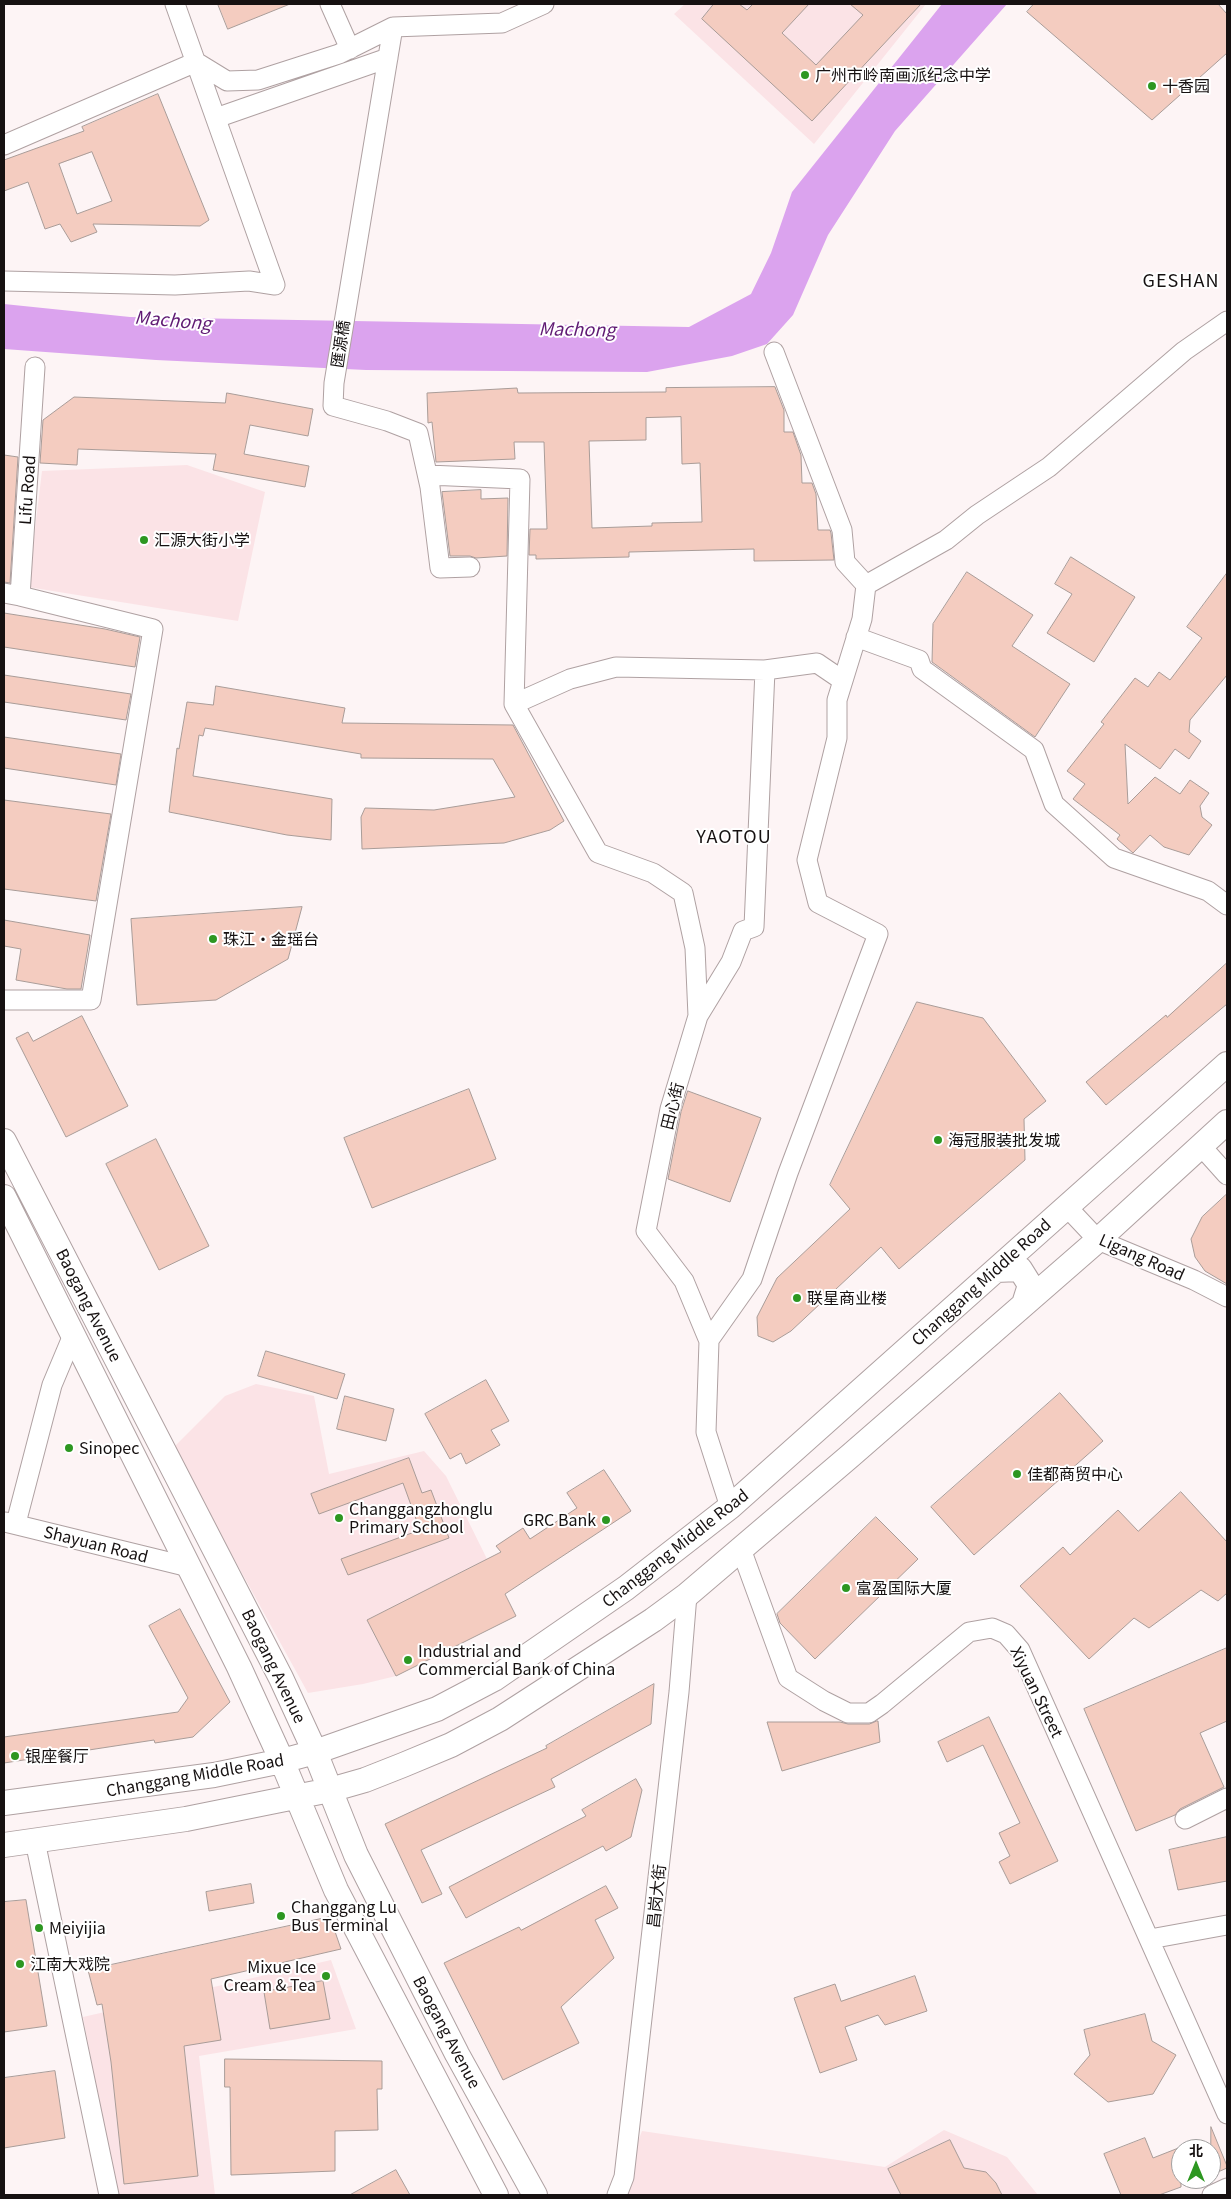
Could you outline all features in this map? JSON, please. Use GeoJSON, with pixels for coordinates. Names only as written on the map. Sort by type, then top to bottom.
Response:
{"type":"FeatureCollection","features":[{"type":"Feature","properties":{"kind":"main road","name":"Changgang Middle Road"},"geometry":{"type":"LineString","coordinates":[[4,1803],[214,1775],[282,1761],[315,1752],[438,1709],[494,1679],[626,1588],[730,1507],[1227,1064]]}},
{"type":"Feature","properties":{"kind":"main road"},"geometry":{"type":"LineString","coordinates":[[4,1845],[186,1819],[298,1798],[330,1790],[365,1780],[451,1745],[500,1719],[653,1620],[687,1595],[1098,1240],[1227,1122]]}},
{"type":"Feature","properties":{"kind":"main road","name":"Baogang Avenue"},"geometry":{"type":"LineString","coordinates":[[4,1141],[281,1678],[315,1752],[356,1855],[457,2054],[534,2195]]}},
{"type":"Feature","properties":{"kind":"main road","name":"Baogang Avenue"},"geometry":{"type":"LineString","coordinates":[[4,1197],[239,1667],[282,1761],[336,1890],[496,2195]]}},
{"type":"Feature","properties":{"kind":"main road"},"geometry":{"type":"LineString","coordinates":[[996,1270],[1020,1269],[1030,1285],[1024,1304]]}},
{"type":"Feature","properties":{"kind":"street"},"geometry":{"type":"LineString","coordinates":[[4,281],[175,285],[249,281],[275,285],[175,4]]}},
{"type":"Feature","properties":{"kind":"street"},"geometry":{"type":"LineString","coordinates":[[330,4],[350,49]]}},
{"type":"Feature","properties":{"kind":"street"},"geometry":{"type":"LineString","coordinates":[[196,62],[227,81],[258,80],[339,54],[393,27],[502,23],[544,4]]}},
{"type":"Feature","properties":{"kind":"street","name":"匯源橋"},"geometry":{"type":"LineString","coordinates":[[393,27],[346,305],[334,383],[333,406],[387,421],[418,433],[428,476]]}},
{"type":"Feature","properties":{"kind":"street"},"geometry":{"type":"LineString","coordinates":[[216,118],[388,58]]}},
{"type":"Feature","properties":{"kind":"street"},"geometry":{"type":"LineString","coordinates":[[4,145],[196,62]]}},
{"type":"Feature","properties":{"kind":"street"},"geometry":{"type":"LineString","coordinates":[[866,585],[946,540],[977,515],[1048,468],[1184,351],[1227,321]]}},
{"type":"Feature","properties":{"kind":"street"},"geometry":{"type":"LineString","coordinates":[[708,1340],[752,1279],[788,1173],[878,934],[818,903],[807,860],[836,738],[836,700],[862,620],[866,585],[845,562],[842,530],[774,352]]}},
{"type":"Feature","properties":{"kind":"street","name":"Lifu Road"},"geometry":{"type":"LineString","coordinates":[[12,594],[35,367]]}},
{"type":"Feature","properties":{"kind":"street"},"geometry":{"type":"LineString","coordinates":[[470,567],[440,568],[428,476],[520,479],[514,704],[570,679],[616,667],[765,670],[817,663],[842,680]]}},
{"type":"Feature","properties":{"kind":"street"},"geometry":{"type":"LineString","coordinates":[[4,1000],[91,1000],[153,629],[12,594]]}},
{"type":"Feature","properties":{"kind":"street"},"geometry":{"type":"LineString","coordinates":[[856,637],[919,660],[922,669],[1034,750],[1054,804],[1114,858],[1208,891],[1227,905]]}},
{"type":"Feature","properties":{"kind":"street"},"geometry":{"type":"LineString","coordinates":[[698,1016],[731,962],[743,931],[754,927],[765,670]]}},
{"type":"Feature","properties":{"kind":"street","name":"田心街"},"geometry":{"type":"LineString","coordinates":[[514,704],[598,853],[653,873],[683,893],[694,948],[698,1016],[670,1109],[646,1231],[684,1281],[708,1340],[706,1432],[730,1507]]}},
{"type":"Feature","properties":{"kind":"street"},"geometry":{"type":"LineString","coordinates":[[1201,1146],[1227,1175]]}},
{"type":"Feature","properties":{"kind":"street","name":"Ligang Road"},"geometry":{"type":"LineString","coordinates":[[1066,1206],[1098,1240],[1194,1280],[1227,1297]]}},
{"type":"Feature","properties":{"kind":"street"},"geometry":{"type":"LineString","coordinates":[[10,1522],[52,1385],[73,1335]]}},
{"type":"Feature","properties":{"kind":"street","name":"Shayuan Road"},"geometry":{"type":"LineString","coordinates":[[10,1522],[189,1567]]}},
{"type":"Feature","properties":{"kind":"street","name":"Xiyuan Street"},"geometry":{"type":"LineString","coordinates":[[741,1549],[788,1678],[824,1701],[848,1712],[869,1712],[882,1704],[969,1632],[992,1628],[1006,1634],[1020,1650],[1227,2114]]}},
{"type":"Feature","properties":{"kind":"street","name":"昌岗大街"},"geometry":{"type":"LineString","coordinates":[[617,2195],[624,2176],[679,1692],[687,1595]]}},
{"type":"Feature","properties":{"kind":"street"},"geometry":{"type":"LineString","coordinates":[[1185,1819],[1227,1798]]}},
{"type":"Feature","properties":{"kind":"street"},"geometry":{"type":"LineString","coordinates":[[35,1841],[109,2195]]}},
{"type":"Feature","properties":{"kind":"street"},"geometry":{"type":"LineString","coordinates":[[1150,1939],[1227,1925]]}},
{"type":"Feature","properties":{"kind":"street"},"geometry":{"type":"LineString","coordinates":[[1212,2195],[1227,2188]]}},
{"type":"Feature","properties":{"kind":"shaded area","name":"广州市岭南画派纪念中学"},"geometry":{"type":"Polygon","coordinates":[[[685,4],[926,4],[814,144],[674,14],[685,4]]]}},
{"type":"Feature","properties":{"kind":"shaded area","name":"汇源大街小学"},"geometry":{"type":"Polygon","coordinates":[[[187,465],[265,492],[238,621],[28,587],[42,471],[187,465]]]}},
{"type":"Feature","properties":{"kind":"shaded area","name":"Changgangzhonglu Primary School"},"geometry":{"type":"Polygon","coordinates":[[[256,1384],[314,1396],[329,1474],[424,1451],[446,1476],[487,1559],[368,1620],[396,1676],[363,1684],[308,1693],[173,1448],[225,1396],[256,1384]]]}},
{"type":"Feature","properties":{"kind":"shaded area"},"geometry":{"type":"Polygon","coordinates":[[[331,1960],[356,2029],[199,2056],[215,2195],[117,2195],[83,2017],[331,1960]]]}},
{"type":"Feature","properties":{"kind":"shaded area"},"geometry":{"type":"Polygon","coordinates":[[[944,2130],[1007,2157],[1038,2195],[617,2195],[642,2131],[885,2167],[944,2130]]]}},
{"type":"Feature","properties":{"kind":"water","name":"Machong"},"geometry":{"type":"Polygon","coordinates":[[[942,4],[1007,4],[895,131],[828,235],[793,315],[767,344],[732,356],[647,372],[366,370],[156,360],[4,349],[4,304],[130,317],[689,327],[751,294],[771,253],[792,192],[942,4]]]}},
{"type":"Feature","properties":{"kind":"building"},"geometry":{"type":"Polygon","coordinates":[[[218,4],[290,4],[228,29],[218,4]]]}},
{"type":"Feature","properties":{"kind":"building"},"geometry":{"type":"Polygon","coordinates":[[[714,4],[739,4],[747,10],[753,4],[809,4],[782,33],[816,65],[863,15],[850,4],[921,4],[812,121],[702,19],[714,4]]]}},
{"type":"Feature","properties":{"kind":"building","name":"十香园"},"geometry":{"type":"Polygon","coordinates":[[[1034,4],[1218,4],[1227,14],[1227,53],[1152,120],[1027,12],[1034,4]]]}},
{"type":"Feature","properties":{"kind":"building"},"geometry":{"type":"Polygon","coordinates":[[[158,94],[209,220],[200,226],[93,224],[97,232],[71,242],[60,224],[45,229],[28,182],[4,191],[4,160],[84,131],[82,127],[158,94]],[[92,152],[59,164],[77,214],[112,201],[92,152]]]}},
{"type":"Feature","properties":{"kind":"building"},"geometry":{"type":"Polygon","coordinates":[[[775,387],[784,410],[784,432],[793,432],[801,455],[802,483],[812,483],[816,494],[818,530],[830,530],[834,560],[754,561],[754,549],[629,552],[629,557],[536,559],[536,555],[529,555],[530,529],[547,529],[544,442],[514,442],[515,459],[436,462],[432,422],[428,423],[427,393],[517,388],[518,393],[666,392],[666,388],[775,387]],[[681,417],[646,418],[646,440],[589,441],[592,528],[652,526],[652,523],[702,522],[700,463],[682,464],[681,417]]]}},
{"type":"Feature","properties":{"kind":"building"},"geometry":{"type":"Polygon","coordinates":[[[227,393],[313,409],[308,436],[250,425],[244,454],[309,466],[305,487],[213,470],[216,454],[78,449],[77,465],[40,463],[43,420],[74,397],[225,403],[227,393]]]}},
{"type":"Feature","properties":{"kind":"building"},"geometry":{"type":"Polygon","coordinates":[[[4,455],[18,457],[10,583],[4,582],[4,455]]]}},
{"type":"Feature","properties":{"kind":"building"},"geometry":{"type":"Polygon","coordinates":[[[481,490],[481,499],[508,498],[507,556],[476,558],[470,556],[450,556],[442,492],[481,490]]]}},
{"type":"Feature","properties":{"kind":"building"},"geometry":{"type":"Polygon","coordinates":[[[1071,557],[1135,597],[1094,662],[1047,633],[1072,594],[1055,584],[1071,557]]]}},
{"type":"Feature","properties":{"kind":"building"},"geometry":{"type":"Polygon","coordinates":[[[967,572],[1033,615],[1012,646],[1070,684],[1035,737],[932,662],[933,624],[967,572]]]}},
{"type":"Feature","properties":{"kind":"building"},"geometry":{"type":"Polygon","coordinates":[[[1227,573],[1227,675],[1190,720],[1189,732],[1201,741],[1189,759],[1175,749],[1160,769],[1125,744],[1128,804],[1155,777],[1180,794],[1190,780],[1209,793],[1200,806],[1202,817],[1212,825],[1189,855],[1164,847],[1150,835],[1133,853],[1117,839],[1120,835],[1073,799],[1085,784],[1067,771],[1104,724],[1101,722],[1135,678],[1148,687],[1159,672],[1170,680],[1202,638],[1187,627],[1227,573]]]}},
{"type":"Feature","properties":{"kind":"building"},"geometry":{"type":"Polygon","coordinates":[[[4,613],[105,629],[140,637],[135,667],[4,647],[4,613]]]}},
{"type":"Feature","properties":{"kind":"building"},"geometry":{"type":"Polygon","coordinates":[[[4,675],[131,694],[126,720],[4,702],[4,675]]]}},
{"type":"Feature","properties":{"kind":"building"},"geometry":{"type":"Polygon","coordinates":[[[216,686],[345,708],[342,723],[513,725],[564,821],[550,830],[504,843],[362,849],[361,817],[365,808],[434,810],[515,797],[493,759],[361,758],[361,754],[205,728],[203,736],[199,735],[193,776],[332,799],[331,840],[287,835],[169,812],[177,748],[179,749],[187,702],[213,705],[216,686]]]}},
{"type":"Feature","properties":{"kind":"building"},"geometry":{"type":"Polygon","coordinates":[[[4,737],[121,754],[116,785],[4,768],[4,737]]]}},
{"type":"Feature","properties":{"kind":"building"},"geometry":{"type":"Polygon","coordinates":[[[4,800],[111,814],[96,901],[4,889],[4,800]]]}},
{"type":"Feature","properties":{"kind":"building","name":"珠江·金瑶台"},"geometry":{"type":"Polygon","coordinates":[[[302,907],[288,959],[216,1000],[137,1005],[131,919],[302,907]]]}},
{"type":"Feature","properties":{"kind":"building"},"geometry":{"type":"Polygon","coordinates":[[[4,920],[90,935],[81,989],[67,989],[16,980],[21,949],[4,946],[4,920]]]}},
{"type":"Feature","properties":{"kind":"building"},"geometry":{"type":"Polygon","coordinates":[[[1227,963],[1227,1004],[1106,1105],[1086,1082],[1166,1015],[1167,1017],[1227,963]]]}},
{"type":"Feature","properties":{"kind":"building","name":"海冠服装批发城"},"geometry":{"type":"Polygon","coordinates":[[[917,1002],[983,1018],[1046,1101],[1024,1119],[1025,1160],[899,1269],[881,1247],[791,1331],[773,1342],[758,1336],[757,1317],[777,1278],[850,1209],[830,1185],[917,1002]]]}},
{"type":"Feature","properties":{"kind":"building"},"geometry":{"type":"Polygon","coordinates":[[[82,1016],[128,1106],[66,1137],[16,1038],[28,1032],[33,1041],[82,1016]]]}},
{"type":"Feature","properties":{"kind":"building"},"geometry":{"type":"Polygon","coordinates":[[[469,1089],[496,1159],[372,1208],[344,1138],[469,1089]]]}},
{"type":"Feature","properties":{"kind":"building"},"geometry":{"type":"Polygon","coordinates":[[[688,1091],[761,1118],[730,1202],[668,1179],[681,1112],[688,1091]]]}},
{"type":"Feature","properties":{"kind":"building"},"geometry":{"type":"Polygon","coordinates":[[[156,1139],[209,1246],[159,1270],[106,1164],[156,1139]]]}},
{"type":"Feature","properties":{"kind":"building"},"geometry":{"type":"Polygon","coordinates":[[[1227,1194],[1227,1284],[1205,1271],[1195,1257],[1191,1239],[1202,1217],[1227,1194]]]}},
{"type":"Feature","properties":{"kind":"building"},"geometry":{"type":"Polygon","coordinates":[[[266,1351],[345,1374],[337,1399],[258,1376],[266,1351]]]}},
{"type":"Feature","properties":{"kind":"building"},"geometry":{"type":"Polygon","coordinates":[[[486,1380],[509,1421],[491,1430],[500,1445],[466,1464],[461,1453],[450,1459],[425,1414],[486,1380]]]}},
{"type":"Feature","properties":{"kind":"building","name":"佳都商贸中心"},"geometry":{"type":"Polygon","coordinates":[[[1060,1393],[1103,1441],[974,1555],[931,1507],[1060,1393]]]}},
{"type":"Feature","properties":{"kind":"building"},"geometry":{"type":"Polygon","coordinates":[[[345,1396],[394,1409],[386,1441],[337,1429],[345,1396]]]}},
{"type":"Feature","properties":{"kind":"building"},"geometry":{"type":"Polygon","coordinates":[[[409,1458],[422,1493],[431,1490],[449,1538],[348,1575],[341,1559],[420,1530],[403,1483],[319,1514],[311,1494],[409,1458]]]}},
{"type":"Feature","properties":{"kind":"building"},"geometry":{"type":"Polygon","coordinates":[[[604,1470],[631,1511],[505,1594],[516,1616],[396,1676],[367,1620],[501,1552],[496,1546],[523,1528],[530,1539],[577,1508],[567,1493],[604,1470]]]}},
{"type":"Feature","properties":{"kind":"building"},"geometry":{"type":"Polygon","coordinates":[[[1181,1492],[1227,1542],[1227,1593],[1218,1601],[1201,1590],[1149,1628],[1134,1618],[1089,1659],[1020,1586],[1063,1547],[1070,1555],[1118,1510],[1138,1531],[1181,1492]]]}},
{"type":"Feature","properties":{"kind":"building","name":"富盈国际大厦"},"geometry":{"type":"Polygon","coordinates":[[[876,1517],[918,1559],[815,1659],[780,1623],[777,1614],[876,1517]]]}},
{"type":"Feature","properties":{"kind":"building"},"geometry":{"type":"Polygon","coordinates":[[[180,1609],[230,1702],[193,1737],[155,1743],[154,1740],[4,1763],[4,1737],[178,1712],[188,1698],[149,1626],[180,1609]]]}},
{"type":"Feature","properties":{"kind":"building"},"geometry":{"type":"Polygon","coordinates":[[[1227,1648],[1227,1721],[1200,1733],[1224,1787],[1180,1809],[1175,1815],[1136,1831],[1084,1709],[1227,1648]]]}},
{"type":"Feature","properties":{"kind":"building"},"geometry":{"type":"Polygon","coordinates":[[[654,1684],[651,1724],[551,1779],[555,1787],[421,1850],[442,1894],[422,1903],[385,1824],[547,1748],[546,1746],[654,1684]]]}},
{"type":"Feature","properties":{"kind":"building"},"geometry":{"type":"Polygon","coordinates":[[[989,1717],[1058,1861],[1010,1884],[999,1862],[1010,1856],[999,1833],[1020,1823],[983,1745],[947,1762],[938,1742],[989,1717]]]}},
{"type":"Feature","properties":{"kind":"building"},"geometry":{"type":"Polygon","coordinates":[[[878,1721],[880,1742],[782,1771],[767,1722],[869,1724],[878,1721]]]}},
{"type":"Feature","properties":{"kind":"building"},"geometry":{"type":"Polygon","coordinates":[[[636,1779],[642,1790],[631,1837],[606,1851],[603,1846],[466,1918],[449,1887],[586,1816],[582,1810],[636,1779]]]}},
{"type":"Feature","properties":{"kind":"building"},"geometry":{"type":"Polygon","coordinates":[[[1227,1837],[1227,1881],[1178,1890],[1169,1850],[1227,1837]]]}},
{"type":"Feature","properties":{"kind":"building"},"geometry":{"type":"Polygon","coordinates":[[[251,1884],[254,1903],[209,1911],[206,1892],[251,1884]]]}},
{"type":"Feature","properties":{"kind":"building"},"geometry":{"type":"Polygon","coordinates":[[[606,1886],[618,1908],[595,1920],[614,1958],[561,2007],[579,2043],[503,2080],[444,1963],[519,1927],[521,1930],[606,1886]]]}},
{"type":"Feature","properties":{"kind":"building","name":"江南大戏院"},"geometry":{"type":"Polygon","coordinates":[[[26,1900],[47,2026],[4,2032],[4,1902],[26,1900]]]}},
{"type":"Feature","properties":{"kind":"building"},"geometry":{"type":"Polygon","coordinates":[[[330,1917],[341,1949],[211,1979],[221,2040],[184,2046],[198,2176],[124,2184],[111,2062],[102,2004],[97,2005],[88,1970],[330,1917]]]}},
{"type":"Feature","properties":{"kind":"building"},"geometry":{"type":"Polygon","coordinates":[[[915,1976],[927,2011],[885,2025],[878,2015],[845,2027],[857,2060],[820,2073],[794,1998],[835,1984],[841,2001],[915,1976]]]}},
{"type":"Feature","properties":{"kind":"building"},"geometry":{"type":"Polygon","coordinates":[[[323,1981],[330,2019],[270,2029],[264,1992],[323,1981]]]}},
{"type":"Feature","properties":{"kind":"building"},"geometry":{"type":"Polygon","coordinates":[[[1145,2014],[1152,2041],[1176,2055],[1153,2094],[1108,2102],[1074,2074],[1090,2055],[1084,2030],[1145,2014]]]}},
{"type":"Feature","properties":{"kind":"building"},"geometry":{"type":"Polygon","coordinates":[[[225,2059],[382,2061],[382,2089],[377,2089],[378,2130],[335,2131],[335,2171],[231,2175],[230,2087],[225,2087],[225,2059]]]}},
{"type":"Feature","properties":{"kind":"building"},"geometry":{"type":"Polygon","coordinates":[[[55,2071],[65,2138],[4,2148],[4,2078],[55,2071]]]}},
{"type":"Feature","properties":{"kind":"building"},"geometry":{"type":"Polygon","coordinates":[[[1211,2127],[1216,2139],[1211,2139],[1211,2127]]]}},
{"type":"Feature","properties":{"kind":"building"},"geometry":{"type":"Polygon","coordinates":[[[1145,2138],[1153,2158],[1171,2151],[1171,2189],[1176,2189],[1159,2195],[1121,2195],[1104,2154],[1145,2138]]]}},
{"type":"Feature","properties":{"kind":"building"},"geometry":{"type":"Polygon","coordinates":[[[950,2140],[964,2168],[986,2172],[996,2183],[1002,2195],[901,2195],[888,2169],[950,2140]]]}},
{"type":"Feature","properties":{"kind":"building"},"geometry":{"type":"Polygon","coordinates":[[[1221,2151],[1227,2166],[1227,2168],[1221,2171],[1221,2151]]]}},
{"type":"Feature","properties":{"kind":"building"},"geometry":{"type":"Polygon","coordinates":[[[396,2170],[410,2195],[350,2195],[396,2170]]]}},
{"type":"Feature","properties":{"kind":"place","name":"广州市岭南画派纪念中学"},"geometry":{"type":"Point","coordinates":[805,75]}},
{"type":"Feature","properties":{"kind":"place","name":"十香园"},"geometry":{"type":"Point","coordinates":[1152,86]}},
{"type":"Feature","properties":{"kind":"place","name":"汇源大街小学"},"geometry":{"type":"Point","coordinates":[144,540]}},
{"type":"Feature","properties":{"kind":"place","name":"珠江·金瑶台"},"geometry":{"type":"Point","coordinates":[213,939]}},
{"type":"Feature","properties":{"kind":"place","name":"海冠服装批发城"},"geometry":{"type":"Point","coordinates":[938,1140]}},
{"type":"Feature","properties":{"kind":"place","name":"联星商业楼"},"geometry":{"type":"Point","coordinates":[797,1298]}},
{"type":"Feature","properties":{"kind":"place","name":"Sinopec"},"geometry":{"type":"Point","coordinates":[69,1448]}},
{"type":"Feature","properties":{"kind":"place","name":"佳都商贸中心"},"geometry":{"type":"Point","coordinates":[1017,1474]}},
{"type":"Feature","properties":{"kind":"place","name":"Changgangzhonglu Primary School"},"geometry":{"type":"Point","coordinates":[339,1518]}},
{"type":"Feature","properties":{"kind":"place","name":"GRC Bank"},"geometry":{"type":"Point","coordinates":[606,1520]}},
{"type":"Feature","properties":{"kind":"place","name":"富盈国际大厦"},"geometry":{"type":"Point","coordinates":[846,1588]}},
{"type":"Feature","properties":{"kind":"place","name":"Industrial and Commercial Bank of China"},"geometry":{"type":"Point","coordinates":[408,1660]}},
{"type":"Feature","properties":{"kind":"place","name":"银座餐厅"},"geometry":{"type":"Point","coordinates":[15,1756]}},
{"type":"Feature","properties":{"kind":"place","name":"Changgang Lu Bus Terminal"},"geometry":{"type":"Point","coordinates":[281,1916]}},
{"type":"Feature","properties":{"kind":"place","name":"Meiyijia"},"geometry":{"type":"Point","coordinates":[39,1928]}},
{"type":"Feature","properties":{"kind":"place","name":"江南大戏院"},"geometry":{"type":"Point","coordinates":[20,1964]}},
{"type":"Feature","properties":{"kind":"place","name":"Mixue Ice Cream & Tea"},"geometry":{"type":"Point","coordinates":[326,1976]}},
{"type":"Feature","properties":{"kind":"district","name":"GESHAN"},"geometry":{"type":"Point","coordinates":[1181,280]}},
{"type":"Feature","properties":{"kind":"district","name":"YAOTOU"},"geometry":{"type":"Point","coordinates":[734,836]}}]}
